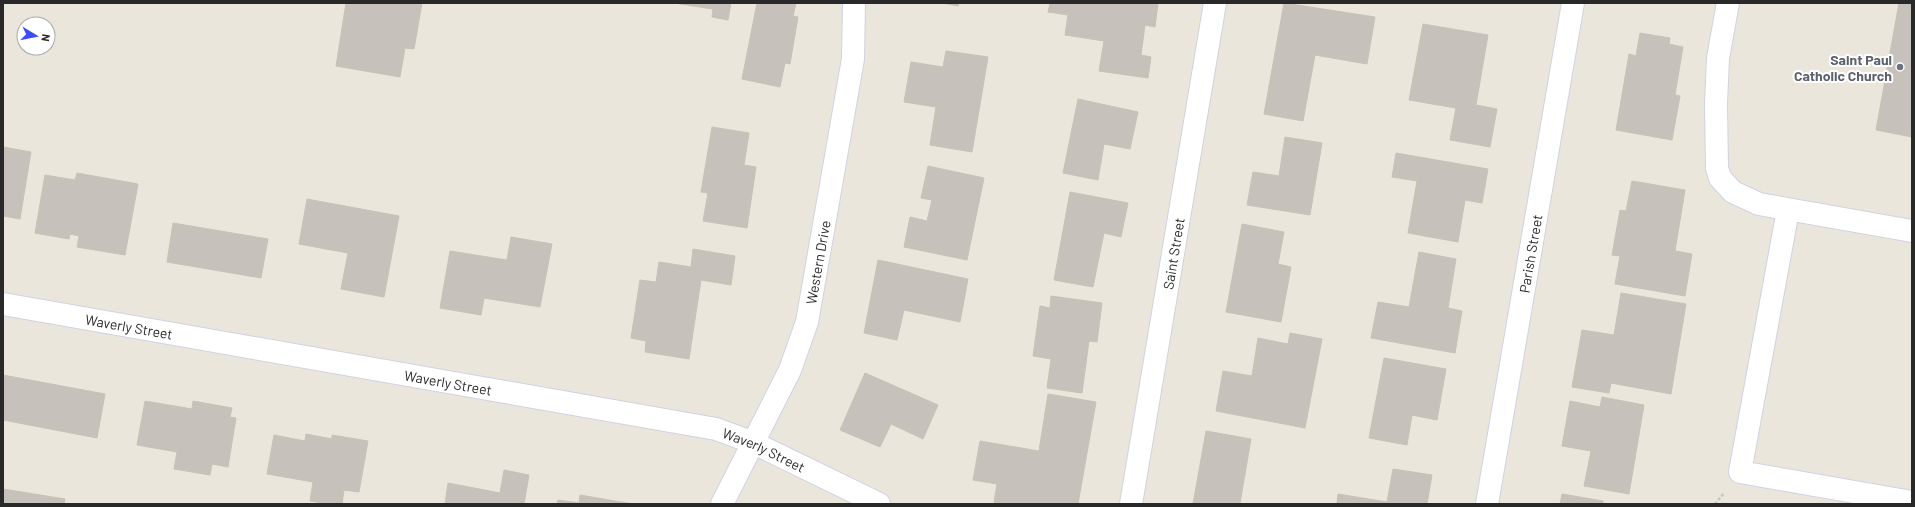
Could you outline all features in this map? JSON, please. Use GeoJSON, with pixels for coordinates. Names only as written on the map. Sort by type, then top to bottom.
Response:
{"type":"FeatureCollection","features":[{"type":"Feature","properties":{"kind":"street","name":"Western Drive"},"geometry":{"type":"LineString","coordinates":[[722,504],[790,370],[807,322],[853,59],[854,3]]}},
{"type":"Feature","properties":{"kind":"street","name":"Saint Street"},"geometry":{"type":"LineString","coordinates":[[1131,504],[1215,3]]}},
{"type":"Feature","properties":{"kind":"street","name":"Parish Street"},"geometry":{"type":"LineString","coordinates":[[1487,504],[1573,3]]}},
{"type":"Feature","properties":{"kind":"street"},"geometry":{"type":"LineString","coordinates":[[1728,3],[1718,58],[1716,104],[1717,168],[1720,178],[1726,186],[1741,197],[1758,204],[1912,231]]}},
{"type":"Feature","properties":{"kind":"street"},"geometry":{"type":"LineString","coordinates":[[1788,210],[1740,472],[1912,502]]}},
{"type":"Feature","properties":{"kind":"street","name":"Waverly Street"},"geometry":{"type":"LineString","coordinates":[[3,304],[716,429],[754,443],[880,504]]}},
{"type":"Feature","properties":{"kind":"building"},"geometry":{"type":"Polygon","coordinates":[[[346,3],[422,3],[414,49],[405,48],[400,77],[336,66],[346,3]]]}},
{"type":"Feature","properties":{"kind":"building"},"geometry":{"type":"Polygon","coordinates":[[[674,3],[731,3],[728,20],[712,17],[713,9],[674,3]]]}},
{"type":"Feature","properties":{"kind":"building"},"geometry":{"type":"Polygon","coordinates":[[[757,3],[796,3],[793,16],[798,17],[790,64],[785,63],[780,87],[742,79],[757,3]]]}},
{"type":"Feature","properties":{"kind":"building"},"geometry":{"type":"Polygon","coordinates":[[[942,3],[959,3],[958,6],[942,3]]]}},
{"type":"Feature","properties":{"kind":"building"},"geometry":{"type":"Polygon","coordinates":[[[1050,3],[1158,3],[1155,27],[1145,25],[1141,55],[1151,57],[1148,78],[1099,71],[1104,41],[1065,35],[1068,15],[1048,12],[1050,3]]]}},
{"type":"Feature","properties":{"kind":"building"},"geometry":{"type":"Polygon","coordinates":[[[1284,3],[1375,17],[1367,64],[1315,55],[1303,121],[1264,114],[1284,3]]]}},
{"type":"Feature","properties":{"kind":"building","name":"Saint Paul Catholic Church"},"geometry":{"type":"Polygon","coordinates":[[[1899,3],[1912,3],[1912,137],[1876,130],[1899,3]]]}},
{"type":"Feature","properties":{"kind":"building"},"geometry":{"type":"Polygon","coordinates":[[[1423,24],[1488,35],[1476,105],[1497,109],[1490,147],[1450,140],[1456,108],[1409,100],[1423,24]]]}},
{"type":"Feature","properties":{"kind":"building"},"geometry":{"type":"Polygon","coordinates":[[[1640,33],[1670,38],[1669,44],[1683,47],[1675,95],[1680,96],[1672,140],[1616,130],[1629,54],[1636,56],[1640,33]]]}},
{"type":"Feature","properties":{"kind":"building"},"geometry":{"type":"Polygon","coordinates":[[[946,51],[988,57],[972,152],[930,145],[936,107],[904,102],[911,62],[943,67],[946,51]]]}},
{"type":"Feature","properties":{"kind":"building"},"geometry":{"type":"Polygon","coordinates":[[[1078,99],[1138,112],[1130,149],[1104,144],[1098,180],[1063,173],[1078,99]]]}},
{"type":"Feature","properties":{"kind":"building"},"geometry":{"type":"Polygon","coordinates":[[[712,127],[749,133],[744,165],[756,167],[747,228],[703,221],[708,193],[701,192],[712,127]]]}},
{"type":"Feature","properties":{"kind":"building"},"geometry":{"type":"Polygon","coordinates":[[[1285,137],[1322,143],[1310,215],[1247,205],[1253,172],[1279,176],[1285,137]]]}},
{"type":"Feature","properties":{"kind":"building"},"geometry":{"type":"Polygon","coordinates":[[[3,147],[31,152],[20,219],[3,216],[3,147]]]}},
{"type":"Feature","properties":{"kind":"building"},"geometry":{"type":"Polygon","coordinates":[[[1396,153],[1488,169],[1482,203],[1465,200],[1458,242],[1408,233],[1417,181],[1392,177],[1396,153]]]}},
{"type":"Feature","properties":{"kind":"building"},"geometry":{"type":"Polygon","coordinates":[[[928,166],[984,178],[967,260],[904,247],[910,217],[927,221],[932,200],[921,198],[928,166]]]}},
{"type":"Feature","properties":{"kind":"building"},"geometry":{"type":"Polygon","coordinates":[[[77,173],[138,184],[125,255],[77,247],[79,236],[70,234],[69,239],[35,233],[45,175],[75,180],[77,173]]]}},
{"type":"Feature","properties":{"kind":"building"},"geometry":{"type":"Polygon","coordinates":[[[1632,181],[1685,190],[1675,251],[1692,254],[1685,296],[1615,284],[1620,256],[1612,255],[1620,210],[1626,211],[1632,181]]]}},
{"type":"Feature","properties":{"kind":"building"},"geometry":{"type":"Polygon","coordinates":[[[1070,192],[1128,203],[1121,237],[1104,233],[1093,287],[1054,280],[1070,192]]]}},
{"type":"Feature","properties":{"kind":"building"},"geometry":{"type":"Polygon","coordinates":[[[307,199],[399,216],[384,297],[341,289],[348,253],[299,244],[307,199]]]}},
{"type":"Feature","properties":{"kind":"building"},"geometry":{"type":"Polygon","coordinates":[[[173,223],[268,239],[261,278],[167,262],[173,223]]]}},
{"type":"Feature","properties":{"kind":"building"},"geometry":{"type":"Polygon","coordinates":[[[1242,224],[1284,232],[1278,264],[1291,267],[1281,322],[1226,312],[1242,224]]]}},
{"type":"Feature","properties":{"kind":"building"},"geometry":{"type":"Polygon","coordinates":[[[511,237],[552,244],[540,307],[484,298],[481,315],[440,308],[450,251],[507,260],[511,237]]]}},
{"type":"Feature","properties":{"kind":"building"},"geometry":{"type":"Polygon","coordinates":[[[693,249],[735,256],[731,285],[701,280],[689,359],[645,352],[646,341],[631,338],[640,280],[656,282],[659,262],[691,267],[693,249]]]}},
{"type":"Feature","properties":{"kind":"building"},"geometry":{"type":"Polygon","coordinates":[[[1419,252],[1456,259],[1448,308],[1462,311],[1455,353],[1371,338],[1378,302],[1409,307],[1419,252]]]}},
{"type":"Feature","properties":{"kind":"building"},"geometry":{"type":"Polygon","coordinates":[[[878,260],[968,279],[960,322],[904,310],[897,340],[864,333],[878,260]]]}},
{"type":"Feature","properties":{"kind":"building"},"geometry":{"type":"Polygon","coordinates":[[[1621,293],[1686,304],[1671,394],[1611,383],[1609,393],[1572,387],[1582,330],[1614,335],[1621,293]]]}},
{"type":"Feature","properties":{"kind":"building"},"geometry":{"type":"Polygon","coordinates":[[[1051,296],[1102,303],[1097,342],[1089,341],[1082,393],[1047,388],[1051,359],[1033,356],[1040,306],[1050,308],[1051,296]]]}},
{"type":"Feature","properties":{"kind":"building"},"geometry":{"type":"Polygon","coordinates":[[[1290,333],[1322,339],[1305,428],[1216,411],[1223,371],[1252,376],[1258,338],[1288,344],[1290,333]]]}},
{"type":"Feature","properties":{"kind":"building"},"geometry":{"type":"Polygon","coordinates":[[[1384,358],[1446,369],[1437,420],[1412,415],[1407,445],[1369,438],[1384,358]]]}},
{"type":"Feature","properties":{"kind":"building"},"geometry":{"type":"Polygon","coordinates":[[[865,373],[938,405],[923,439],[891,424],[880,447],[840,430],[865,373]]]}},
{"type":"Feature","properties":{"kind":"building"},"geometry":{"type":"Polygon","coordinates":[[[3,375],[105,394],[97,438],[3,420],[3,375]]]}},
{"type":"Feature","properties":{"kind":"building"},"geometry":{"type":"Polygon","coordinates":[[[1048,394],[1096,402],[1078,504],[1005,504],[994,502],[997,484],[973,480],[980,441],[1039,451],[1048,394]]]}},
{"type":"Feature","properties":{"kind":"building"},"geometry":{"type":"Polygon","coordinates":[[[1602,397],[1644,405],[1629,494],[1584,486],[1591,451],[1562,446],[1570,401],[1600,407],[1602,397]]]}},
{"type":"Feature","properties":{"kind":"building"},"geometry":{"type":"Polygon","coordinates":[[[145,401],[192,409],[193,401],[232,408],[230,417],[236,418],[228,467],[212,464],[210,475],[174,469],[177,452],[137,445],[145,401]]]}},
{"type":"Feature","properties":{"kind":"building"},"geometry":{"type":"Polygon","coordinates":[[[1206,431],[1251,439],[1240,503],[1244,504],[1193,504],[1206,431]]]}},
{"type":"Feature","properties":{"kind":"building"},"geometry":{"type":"Polygon","coordinates":[[[306,434],[332,439],[332,435],[368,441],[359,492],[344,490],[342,504],[328,504],[310,501],[313,482],[267,474],[274,435],[305,441],[306,434]]]}},
{"type":"Feature","properties":{"kind":"building"},"geometry":{"type":"Polygon","coordinates":[[[1393,469],[1432,475],[1427,504],[1337,504],[1338,494],[1387,502],[1393,469]]]}},
{"type":"Feature","properties":{"kind":"building"},"geometry":{"type":"Polygon","coordinates":[[[504,470],[529,475],[524,504],[445,504],[448,483],[500,493],[504,470]]]}},
{"type":"Feature","properties":{"kind":"building"},"geometry":{"type":"Polygon","coordinates":[[[3,489],[65,499],[64,504],[3,504],[3,489]]]}},
{"type":"Feature","properties":{"kind":"building"},"geometry":{"type":"Polygon","coordinates":[[[1562,494],[1603,501],[1603,504],[1560,504],[1562,494]]]}},
{"type":"Feature","properties":{"kind":"building"},"geometry":{"type":"Polygon","coordinates":[[[580,495],[633,504],[557,504],[558,500],[579,503],[580,495]]]}},
{"type":"Feature","properties":{"kind":"place","name":"Saint Paul Catholic Church"},"geometry":{"type":"Point","coordinates":[1900,67]}}]}
